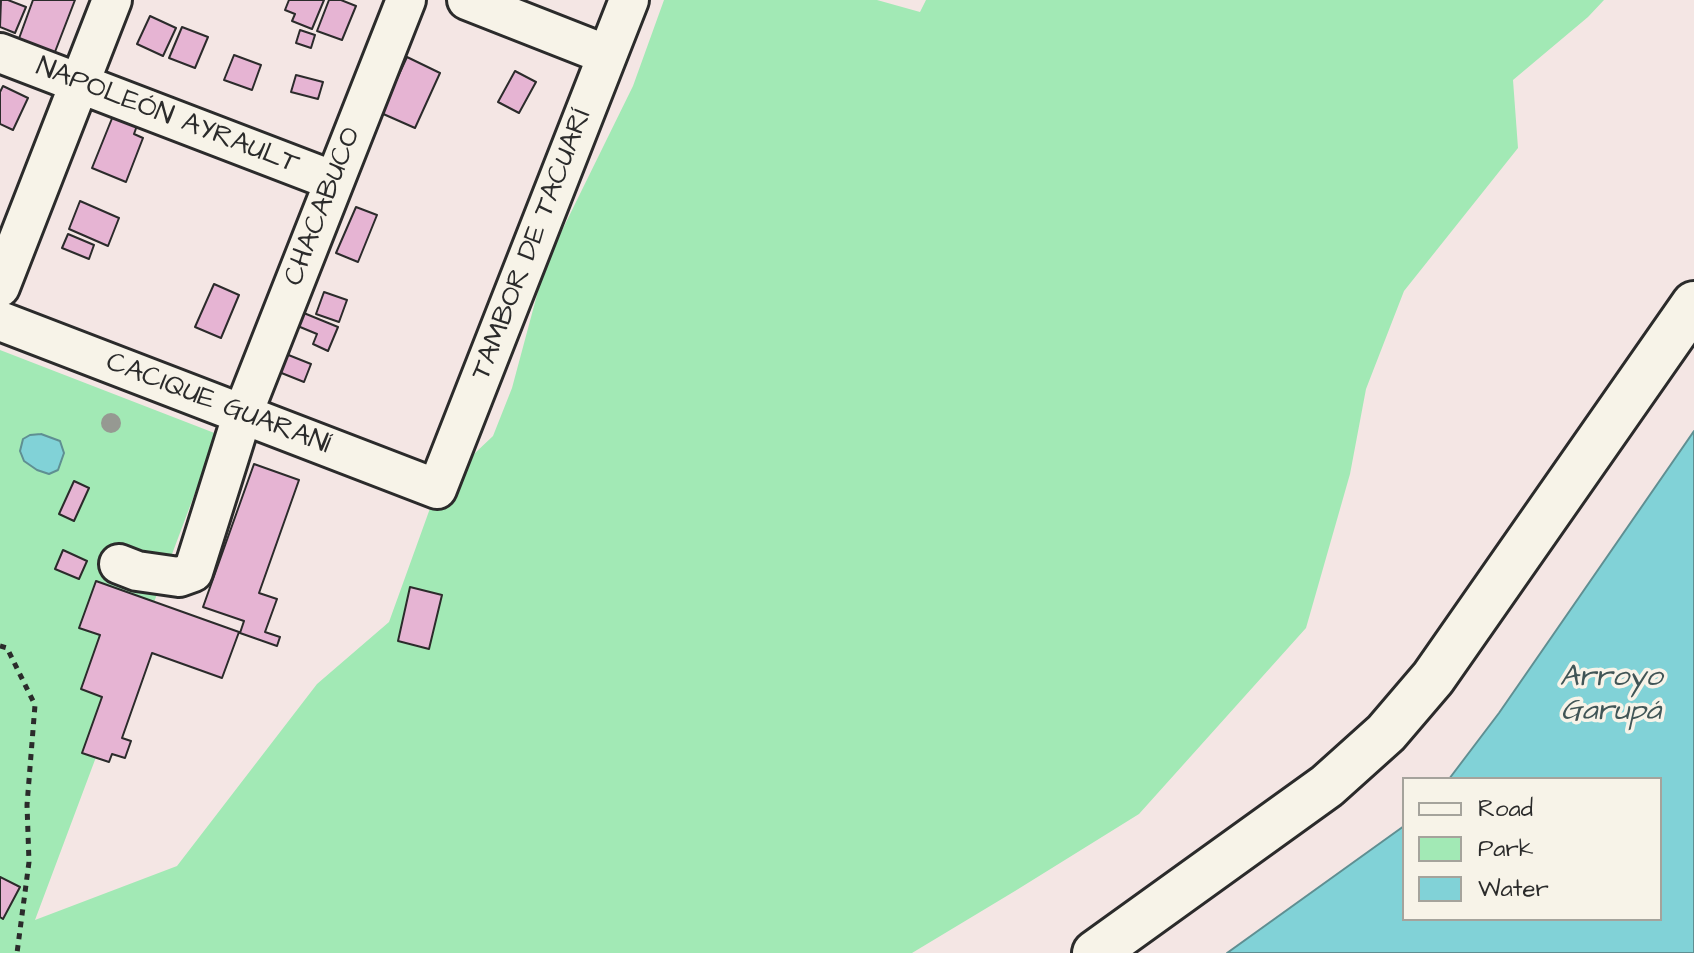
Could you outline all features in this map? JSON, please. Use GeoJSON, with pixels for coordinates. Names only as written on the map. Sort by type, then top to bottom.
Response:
{"type":"FeatureCollection","features":[{"type":"Feature","properties":{"kind":"main road"},"geometry":{"type":"LineString","coordinates":[[1095,953],[1327,786],[1386,733],[1433,678],[1694,304]]}},
{"type":"Feature","properties":{"kind":"street"},"geometry":{"type":"LineString","coordinates":[[0,287],[112,0]]}},
{"type":"Feature","properties":{"kind":"street","name":"CHACABUCO"},"geometry":{"type":"LineString","coordinates":[[119,564],[137,571],[179,577],[193,572],[243,413],[406,0]]}},
{"type":"Feature","properties":{"kind":"street"},"geometry":{"type":"LineString","coordinates":[[467,0],[607,55]]}},
{"type":"Feature","properties":{"kind":"street","name":"TAMBOR DE TACUARÍ"},"geometry":{"type":"LineString","coordinates":[[437,489],[629,0]]}},
{"type":"Feature","properties":{"kind":"street","name":"NAPOLEÓN AYRAULT"},"geometry":{"type":"LineString","coordinates":[[0,53],[334,181]]}},
{"type":"Feature","properties":{"kind":"street","name":"CACIQUE GUARANÍ"},"geometry":{"type":"LineString","coordinates":[[0,321],[437,489]]}},
{"type":"Feature","properties":{"kind":"path"},"geometry":{"type":"LineString","coordinates":[[0,646],[7,648],[35,705],[27,805],[29,862],[17,953]]}},
{"type":"Feature","properties":{"kind":"green space"},"geometry":{"type":"Polygon","coordinates":[[[664,0],[877,0],[920,12],[926,0],[1604,0],[1513,80],[1518,148],[1404,291],[1366,389],[1350,474],[1306,628],[1139,814],[912,953],[0,953],[0,350],[217,434],[35,920],[177,866],[317,684],[389,622],[437,489],[493,436],[512,388],[545,265],[633,86],[664,0]]]}},
{"type":"Feature","properties":{"kind":"water","name":"Arroyo Garupá"},"geometry":{"type":"Polygon","coordinates":[[[1694,431],[1694,953],[1227,953],[1402,827],[1402,921],[1662,921],[1662,777],[1451,777],[1499,713],[1694,431]]]}},
{"type":"Feature","properties":{"kind":"water"},"geometry":{"type":"Polygon","coordinates":[[[41,434],[60,441],[64,453],[58,470],[49,474],[24,461],[20,451],[23,439],[41,434]]]}},
{"type":"Feature","properties":{"kind":"building"},"geometry":{"type":"Polygon","coordinates":[[[1,0],[26,7],[15,33],[0,27],[1,0]]]}},
{"type":"Feature","properties":{"kind":"building"},"geometry":{"type":"Polygon","coordinates":[[[33,0],[75,0],[53,57],[17,44],[33,0]]]}},
{"type":"Feature","properties":{"kind":"building"},"geometry":{"type":"Polygon","coordinates":[[[289,0],[324,0],[312,29],[292,21],[295,14],[285,10],[289,0]]]}},
{"type":"Feature","properties":{"kind":"building"},"geometry":{"type":"Polygon","coordinates":[[[329,0],[341,0],[356,6],[342,40],[317,31],[329,0]]]}},
{"type":"Feature","properties":{"kind":"building"},"geometry":{"type":"Polygon","coordinates":[[[150,16],[176,28],[163,56],[137,44],[150,16]]]}},
{"type":"Feature","properties":{"kind":"building"},"geometry":{"type":"Polygon","coordinates":[[[182,27],[208,37],[195,68],[169,58],[182,27]]]}},
{"type":"Feature","properties":{"kind":"building"},"geometry":{"type":"Polygon","coordinates":[[[300,30],[315,35],[311,48],[296,43],[300,30]]]}},
{"type":"Feature","properties":{"kind":"building"},"geometry":{"type":"Polygon","coordinates":[[[234,55],[261,65],[252,90],[224,80],[234,55]]]}},
{"type":"Feature","properties":{"kind":"building"},"geometry":{"type":"Polygon","coordinates":[[[407,57],[440,73],[415,128],[381,113],[407,57]]]}},
{"type":"Feature","properties":{"kind":"building"},"geometry":{"type":"Polygon","coordinates":[[[515,71],[536,82],[519,113],[498,102],[515,71]]]}},
{"type":"Feature","properties":{"kind":"building"},"geometry":{"type":"Polygon","coordinates":[[[296,75],[323,82],[318,99],[291,92],[296,75]]]}},
{"type":"Feature","properties":{"kind":"building"},"geometry":{"type":"Polygon","coordinates":[[[3,86],[28,98],[13,130],[0,124],[0,92],[3,86]]]}},
{"type":"Feature","properties":{"kind":"building"},"geometry":{"type":"Polygon","coordinates":[[[115,111],[139,120],[134,134],[143,138],[126,182],[92,168],[115,111]]]}},
{"type":"Feature","properties":{"kind":"building"},"geometry":{"type":"Polygon","coordinates":[[[80,201],[119,218],[108,246],[69,229],[80,201]]]}},
{"type":"Feature","properties":{"kind":"building"},"geometry":{"type":"Polygon","coordinates":[[[356,207],[377,215],[358,262],[336,253],[356,207]]]}},
{"type":"Feature","properties":{"kind":"building"},"geometry":{"type":"Polygon","coordinates":[[[68,234],[94,245],[89,259],[62,248],[68,234]]]}},
{"type":"Feature","properties":{"kind":"building"},"geometry":{"type":"Polygon","coordinates":[[[214,284],[239,295],[221,338],[195,327],[214,284]]]}},
{"type":"Feature","properties":{"kind":"building"},"geometry":{"type":"Polygon","coordinates":[[[324,292],[347,300],[339,322],[316,314],[324,292]]]}},
{"type":"Feature","properties":{"kind":"building"},"geometry":{"type":"Polygon","coordinates":[[[294,309],[338,327],[328,351],[313,344],[317,334],[288,322],[294,309]]]}},
{"type":"Feature","properties":{"kind":"building"},"geometry":{"type":"Polygon","coordinates":[[[286,354],[311,364],[304,382],[279,372],[286,354]]]}},
{"type":"Feature","properties":{"kind":"building"},"geometry":{"type":"Polygon","coordinates":[[[254,464],[299,480],[259,593],[277,599],[265,632],[280,637],[277,646],[240,633],[244,621],[203,607],[254,464]]]}},
{"type":"Feature","properties":{"kind":"building"},"geometry":{"type":"Polygon","coordinates":[[[74,481],[89,488],[74,521],[59,514],[74,481]]]}},
{"type":"Feature","properties":{"kind":"building"},"geometry":{"type":"Polygon","coordinates":[[[63,550],[87,561],[79,579],[55,569],[63,550]]]}},
{"type":"Feature","properties":{"kind":"building"},"geometry":{"type":"Polygon","coordinates":[[[96,581],[239,632],[222,678],[152,653],[122,738],[131,741],[125,758],[112,754],[109,762],[82,753],[102,697],[81,689],[100,635],[79,628],[96,581]]]}},
{"type":"Feature","properties":{"kind":"building"},"geometry":{"type":"Polygon","coordinates":[[[410,587],[442,595],[429,649],[398,641],[410,587]]]}},
{"type":"Feature","properties":{"kind":"building"},"geometry":{"type":"Polygon","coordinates":[[[0,877],[20,887],[3,919],[0,917],[0,877]]]}}]}
